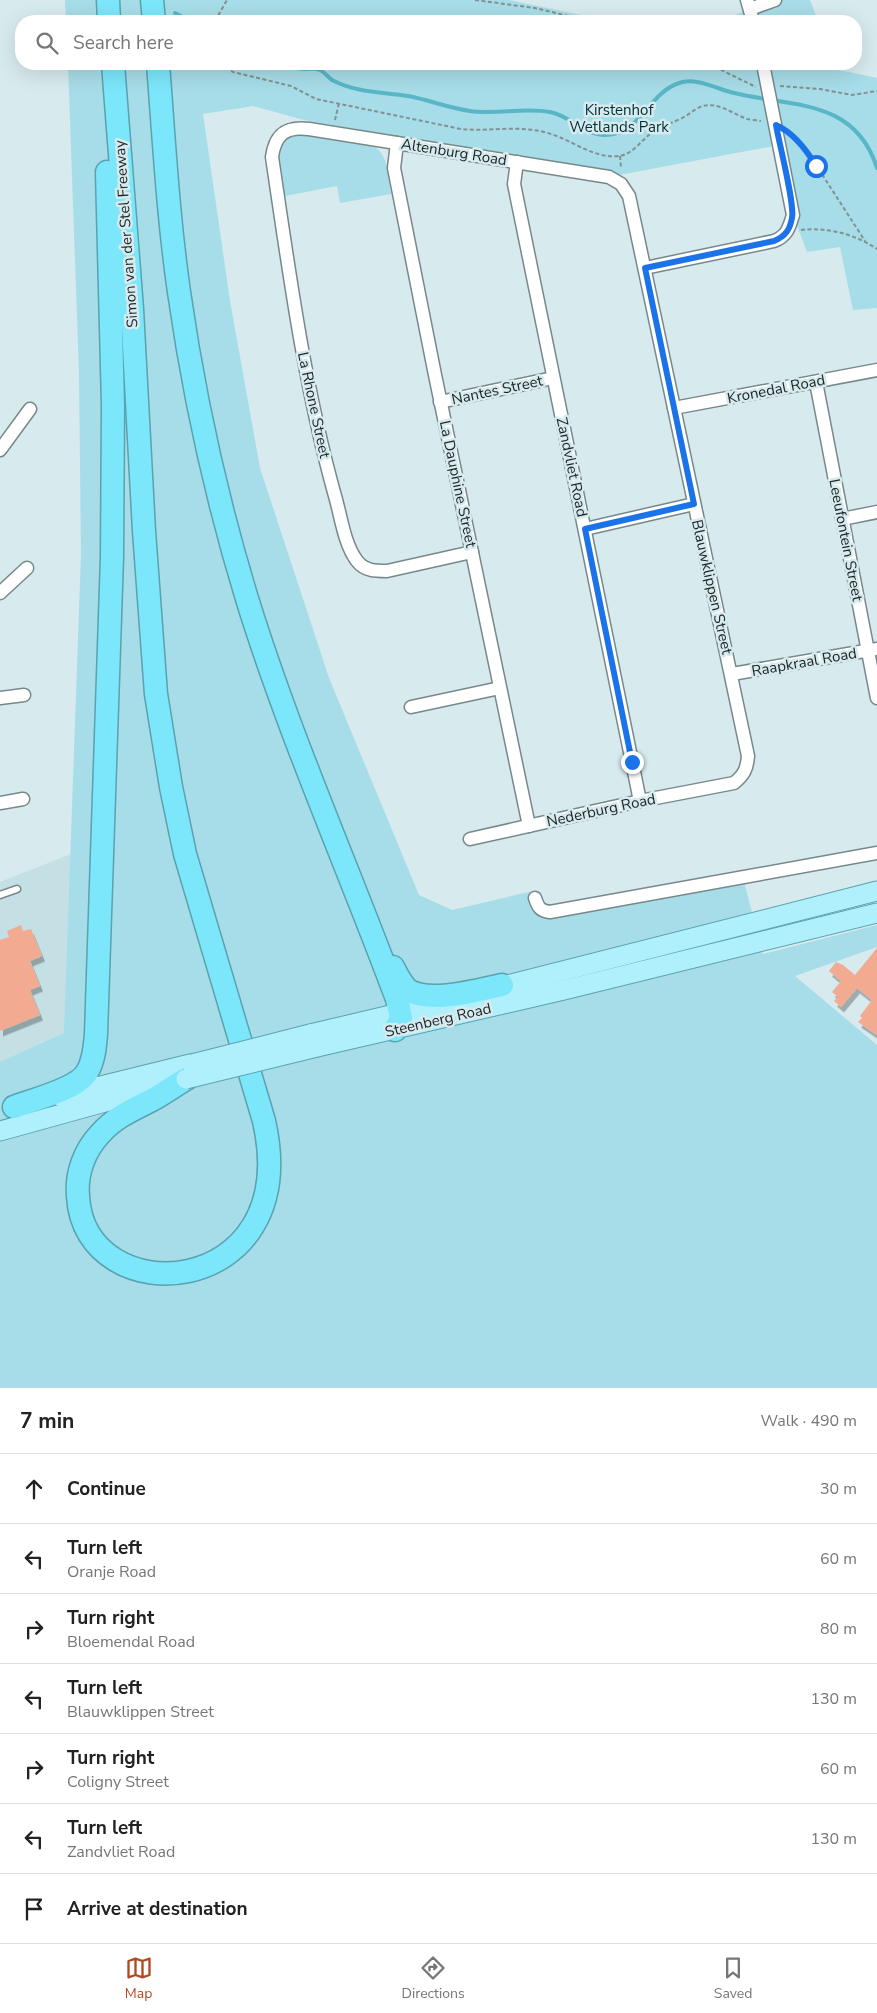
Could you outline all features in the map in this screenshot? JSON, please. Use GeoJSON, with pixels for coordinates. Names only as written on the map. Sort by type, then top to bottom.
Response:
{"type":"FeatureCollection","features":[{"type":"Feature","properties":{"kind":"highway"},"geometry":{"type":"LineString","coordinates":[[108,0],[109,15]]}},
{"type":"Feature","properties":{"kind":"highway"},"geometry":{"type":"LineString","coordinates":[[152,0],[153,15]]}},
{"type":"Feature","properties":{"kind":"highway"},"geometry":{"type":"LineString","coordinates":[[7,1108],[69,1086],[83,1077],[93,1058],[96,1034],[112,557],[113,406],[104,70]]}},
{"type":"Feature","properties":{"kind":"highway","name":"Simon van der Stel Freeway"},"geometry":{"type":"LineString","coordinates":[[113,70],[156,694],[170,787],[185,854],[264,1121],[269,1160],[268,1184],[261,1212],[252,1229],[239,1245],[213,1263],[199,1269],[176,1273],[151,1272],[127,1265],[115,1259],[91,1236],[79,1206],[77,1187],[80,1171],[90,1147],[106,1127],[188,1072]]}},
{"type":"Feature","properties":{"kind":"highway"},"geometry":{"type":"LineString","coordinates":[[158,70],[179,292],[198,405],[220,498],[248,601],[302,754],[371,926],[398,978],[406,988],[413,992],[445,995],[502,986]]}},
{"type":"Feature","properties":{"kind":"highway"},"geometry":{"type":"LineString","coordinates":[[371,926],[398,1021]]}},
{"type":"Feature","properties":{"kind":"main road","name":"Steenberg Road"},"geometry":{"type":"LineString","coordinates":[[398,1021],[502,986],[877,891]]}},
{"type":"Feature","properties":{"kind":"main road","name":"Steenberg Road"},"geometry":{"type":"LineString","coordinates":[[0,1131],[188,1072],[313,1040],[624,976],[877,913]]}},
{"type":"Feature","properties":{"kind":"main road","name":"Steenberg Road"},"geometry":{"type":"LineString","coordinates":[[7,1108],[188,1072]]}},
{"type":"Feature","properties":{"kind":"street"},"geometry":{"type":"LineString","coordinates":[[750,10],[775,0]]}},
{"type":"Feature","properties":{"kind":"street"},"geometry":{"type":"LineString","coordinates":[[645,268],[774,241],[782,238],[788,232],[793,215],[764,70]]}},
{"type":"Feature","properties":{"kind":"street","name":"Altenburg Road"},"geometry":{"type":"LineString","coordinates":[[286,130],[297,127],[332,132],[609,177],[621,184]]}},
{"type":"Feature","properties":{"kind":"street","name":"La Rhone Street"},"geometry":{"type":"LineString","coordinates":[[286,130],[278,136],[273,146],[272,157],[298,330],[319,439],[352,551],[364,568],[374,571],[387,571],[472,552]]}},
{"type":"Feature","properties":{"kind":"street","name":"La Dauphine Street"},"geometry":{"type":"LineString","coordinates":[[397,143],[394,168],[440,402],[529,826]]}},
{"type":"Feature","properties":{"kind":"street","name":"Zandvliet Road"},"geometry":{"type":"LineString","coordinates":[[518,162],[514,184],[640,800]]}},
{"type":"Feature","properties":{"kind":"street","name":"Blauwklippen Street"},"geometry":{"type":"LineString","coordinates":[[621,184],[630,196],[748,756],[743,776],[734,783]]}},
{"type":"Feature","properties":{"kind":"street","name":"Kronedal Road"},"geometry":{"type":"LineString","coordinates":[[674,408],[877,370]]}},
{"type":"Feature","properties":{"kind":"street","name":"Nantes Street"},"geometry":{"type":"LineString","coordinates":[[440,402],[553,378]]}},
{"type":"Feature","properties":{"kind":"street","name":"Leeufontein Street"},"geometry":{"type":"LineString","coordinates":[[816,382],[842,518],[872,650],[877,698]]}},
{"type":"Feature","properties":{"kind":"street"},"geometry":{"type":"LineString","coordinates":[[1,445],[30,410]]}},
{"type":"Feature","properties":{"kind":"street"},"geometry":{"type":"LineString","coordinates":[[585,529],[694,504]]}},
{"type":"Feature","properties":{"kind":"street"},"geometry":{"type":"LineString","coordinates":[[842,518],[877,512]]}},
{"type":"Feature","properties":{"kind":"street"},"geometry":{"type":"LineString","coordinates":[[0,593],[27,568]]}},
{"type":"Feature","properties":{"kind":"street","name":"Raapkraal Road"},"geometry":{"type":"LineString","coordinates":[[732,674],[872,650]]}},
{"type":"Feature","properties":{"kind":"street"},"geometry":{"type":"LineString","coordinates":[[411,707],[500,688]]}},
{"type":"Feature","properties":{"kind":"street"},"geometry":{"type":"LineString","coordinates":[[0,698],[24,695]]}},
{"type":"Feature","properties":{"kind":"street","name":"Nederburg Road"},"geometry":{"type":"LineString","coordinates":[[470,839],[640,800],[734,783]]}},
{"type":"Feature","properties":{"kind":"street"},"geometry":{"type":"LineString","coordinates":[[0,802],[23,799]]}},
{"type":"Feature","properties":{"kind":"street"},"geometry":{"type":"LineString","coordinates":[[535,898],[538,907],[543,911],[550,912],[877,853]]}},
{"type":"Feature","properties":{"kind":"lane"},"geometry":{"type":"LineString","coordinates":[[0,896],[17,889]]}},
{"type":"Feature","properties":{"kind":"path"},"geometry":{"type":"LineString","coordinates":[[475,0],[501,1],[563,15]]}},
{"type":"Feature","properties":{"kind":"path"},"geometry":{"type":"LineString","coordinates":[[218,15],[226,1]]}},
{"type":"Feature","properties":{"kind":"path"},"geometry":{"type":"LineString","coordinates":[[230,70],[291,86],[316,99],[460,129],[528,129],[551,134],[592,152],[620,156],[629,152],[667,123],[682,118],[703,106],[724,108],[748,119],[776,125],[787,130],[807,151],[865,241]]}},
{"type":"Feature","properties":{"kind":"path"},"geometry":{"type":"LineString","coordinates":[[721,70],[756,87],[768,89],[820,89],[852,94],[877,91]]}},
{"type":"Feature","properties":{"kind":"path"},"geometry":{"type":"LineString","coordinates":[[332,132],[339,104]]}},
{"type":"Feature","properties":{"kind":"path"},"geometry":{"type":"LineString","coordinates":[[788,232],[828,230],[865,241],[877,249]]}},
{"type":"Feature","properties":{"kind":"shaded area"},"geometry":{"type":"Polygon","coordinates":[[[71,854],[65,1035],[0,1062],[0,882],[71,854]]]}},
{"type":"Feature","properties":{"kind":"green space"},"geometry":{"type":"Polygon","coordinates":[[[65,0],[509,0],[581,15],[66,15],[65,0]]]}},
{"type":"Feature","properties":{"kind":"green space"},"geometry":{"type":"Polygon","coordinates":[[[773,0],[810,0],[816,15],[735,15],[773,0]]]}},
{"type":"Feature","properties":{"kind":"green space","name":"Kirstenhof Wetlands Park"},"geometry":{"type":"Polygon","coordinates":[[[68,70],[839,70],[877,78],[877,308],[853,310],[840,247],[807,252],[793,215],[779,145],[619,175],[304,120],[253,106],[203,114],[230,301],[260,468],[329,678],[419,895],[452,910],[533,891],[538,907],[743,878],[763,954],[877,925],[877,947],[795,976],[877,1045],[877,1388],[0,1388],[0,1062],[64,1033],[81,554],[79,373],[68,70]]]}},
{"type":"Feature","properties":{"kind":"green space"},"geometry":{"type":"Polygon","coordinates":[[[297,132],[372,145],[378,149],[385,160],[391,194],[340,203],[337,186],[285,196],[279,159],[280,150],[288,136],[297,132]]]}},
{"type":"Feature","properties":{"kind":"building"},"geometry":{"type":"Polygon","coordinates":[[[21,925],[23,931],[31,929],[42,956],[30,961],[40,986],[30,990],[40,1015],[0,1031],[0,940],[9,937],[7,931],[21,925]]]}},
{"type":"Feature","properties":{"kind":"building"},"geometry":{"type":"Polygon","coordinates":[[[877,948],[877,1035],[858,1022],[862,1018],[860,1016],[872,1000],[857,988],[841,1007],[834,1001],[838,997],[832,992],[841,981],[829,971],[836,962],[855,975],[877,948]]]}},
{"type":"Feature","properties":{"kind":"waterway"},"geometry":{"type":"LineString","coordinates":[[175,13],[179,15]]}},
{"type":"Feature","properties":{"kind":"waterway"},"geometry":{"type":"LineString","coordinates":[[320,70],[332,80],[352,88],[408,96],[462,110],[480,112],[530,110],[550,112],[564,117],[590,132],[605,135],[617,133],[627,128],[668,88],[679,83],[699,82],[734,93],[798,104],[837,117],[853,129],[867,145],[877,168]]}},
{"type":"Feature","properties":{"kind":"route"},"geometry":{"type":"LineString","coordinates":[[632,762],[585,529],[694,504],[645,268],[774,241],[782,238],[788,232],[793,215],[776,125],[787,130],[807,151],[816,166]]}}]}
